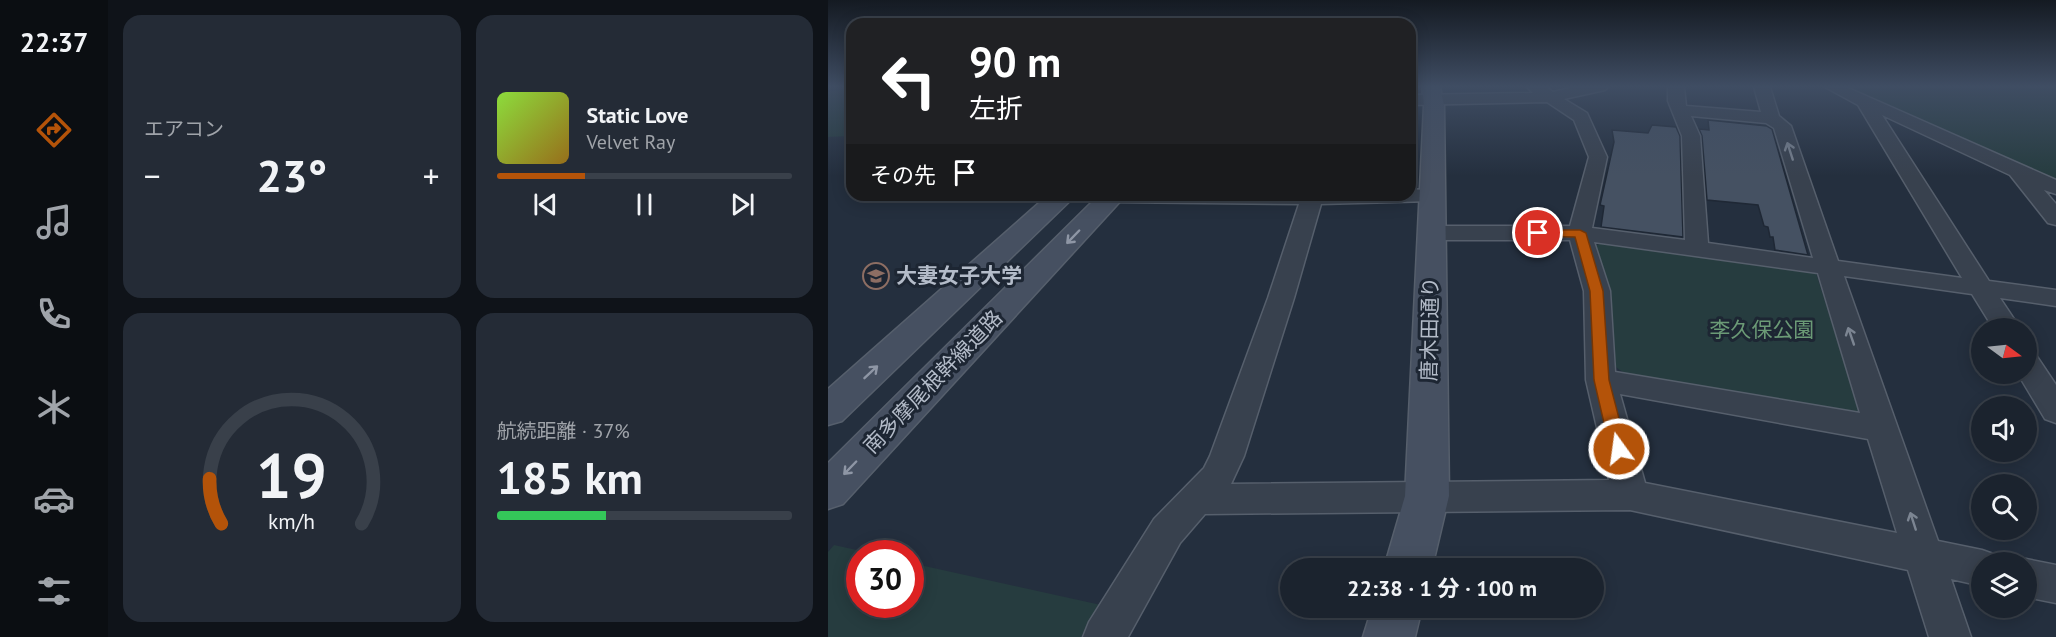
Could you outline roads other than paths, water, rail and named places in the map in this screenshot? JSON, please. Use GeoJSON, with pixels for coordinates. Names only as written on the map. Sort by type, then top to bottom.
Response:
{"type":"FeatureCollection","features":[{"type":"Feature","properties":{"kind":"street","name":"唐木田通り"},"geometry":{"type":"LineString","coordinates":[[1410,558],[1427,496],[1432,195],[1426,117]]}},
{"type":"Feature","properties":{"kind":"street"},"geometry":{"type":"LineString","coordinates":[[1581,117],[1598,157],[1580,233],[1597,291],[1601,380],[1630,495]]}},
{"type":"Feature","properties":{"kind":"street"},"geometry":{"type":"LineString","coordinates":[[1682,117],[1690,136],[1697,249]]}},
{"type":"Feature","properties":{"kind":"street"},"geometry":{"type":"LineString","coordinates":[[1756,117],[1771,118],[1782,126],[1950,637]]}},
{"type":"Feature","properties":{"kind":"street"},"geometry":{"type":"LineString","coordinates":[[1874,117],[2000,318]]}},
{"type":"Feature","properties":{"kind":"street"},"geometry":{"type":"LineString","coordinates":[[1897,117],[2056,188]]}},
{"type":"Feature","properties":{"kind":"street"},"geometry":{"type":"LineString","coordinates":[[2015,170],[2056,218]]}},
{"type":"Feature","properties":{"kind":"street"},"geometry":{"type":"LineString","coordinates":[[1416,195],[1432,195]]}},
{"type":"Feature","properties":{"kind":"street","name":"南多摩尾根幹線道路"},"geometry":{"type":"LineString","coordinates":[[828,411],[1056,201]]}},
{"type":"Feature","properties":{"kind":"street","name":"南多摩尾根幹線道路"},"geometry":{"type":"LineString","coordinates":[[828,491],[1108,201]]}},
{"type":"Feature","properties":{"kind":"street"},"geometry":{"type":"LineString","coordinates":[[1104,637],[1167,531],[1216,478],[1227,456],[1312,201]]}},
{"type":"Feature","properties":{"kind":"street"},"geometry":{"type":"LineString","coordinates":[[1432,233],[1580,233],[2056,298]]}},
{"type":"Feature","properties":{"kind":"street"},"geometry":{"type":"LineString","coordinates":[[1601,380],[1883,429]]}},
{"type":"Feature","properties":{"kind":"street"},"geometry":{"type":"LineString","coordinates":[[2037,380],[2056,411]]}},
{"type":"Feature","properties":{"kind":"street"},"geometry":{"type":"LineString","coordinates":[[1198,499],[1630,495],[1971,566]]}},
{"type":"Feature","properties":{"kind":"street"},"geometry":{"type":"LineString","coordinates":[[2037,580],[2056,584]]}},
{"type":"Feature","properties":{"kind":"street"},"geometry":{"type":"LineString","coordinates":[[1389,637],[1394,618]]}},
{"type":"Feature","properties":{"kind":"place","name":"大妻女子大学"},"geometry":{"type":"Point","coordinates":[876,276]}},
{"type":"Feature","properties":{"kind":"park label","name":"李久保公園"},"geometry":{"type":"Point","coordinates":[1762,330]}}]}
